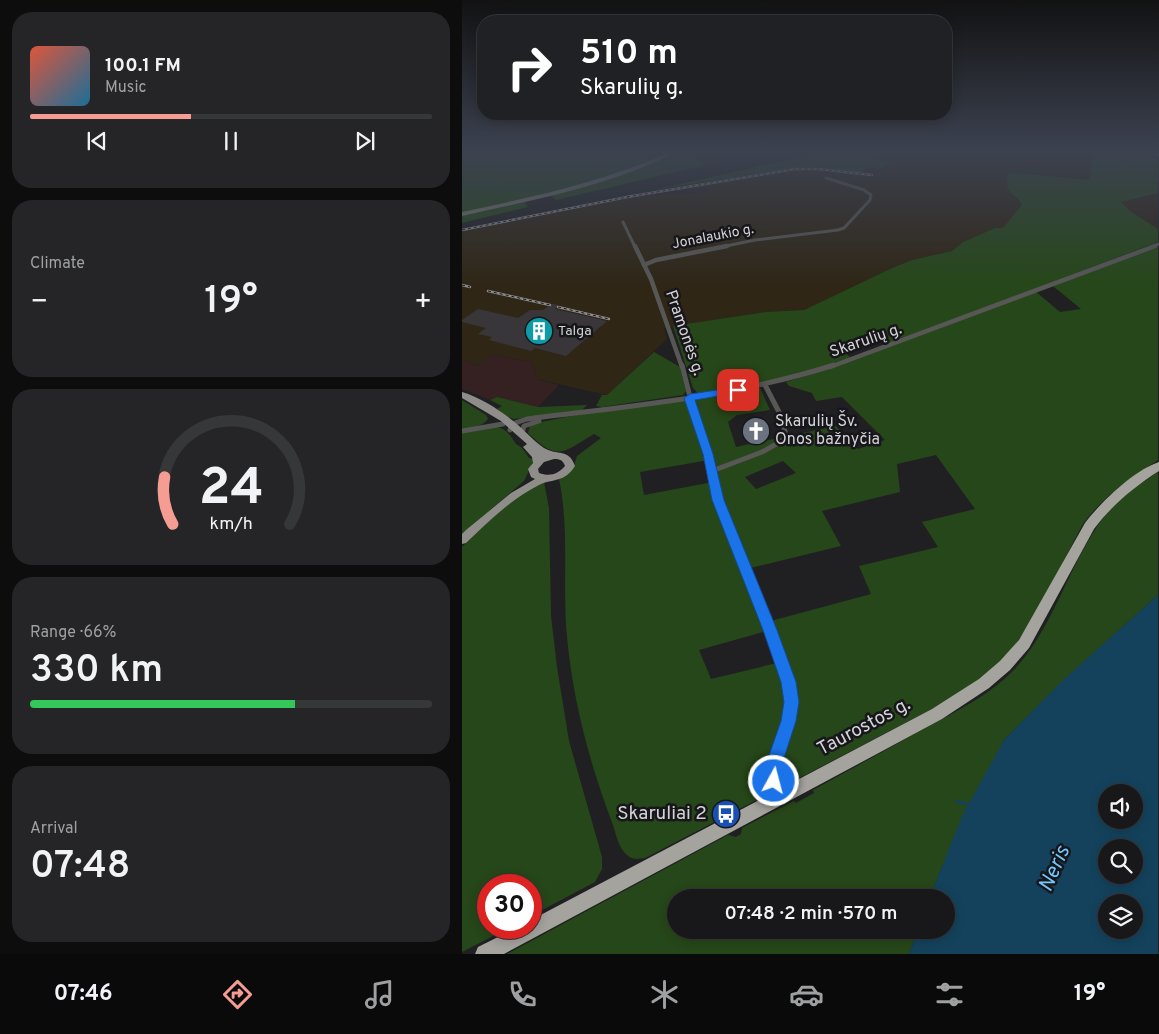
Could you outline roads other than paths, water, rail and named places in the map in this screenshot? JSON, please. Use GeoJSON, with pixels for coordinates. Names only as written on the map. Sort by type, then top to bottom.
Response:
{"type":"FeatureCollection","features":[{"type":"Feature","properties":{"kind":"highway","name":"Taurostos g."},"geometry":{"type":"LineString","coordinates":[[485,954],[937,714],[998,674],[1011,661],[1036,627],[1077,547],[1098,513],[1118,493],[1158,466]]}},
{"type":"Feature","properties":{"kind":"main road"},"geometry":{"type":"LineString","coordinates":[[462,214],[537,197]]}},
{"type":"Feature","properties":{"kind":"main road"},"geometry":{"type":"LineString","coordinates":[[462,395],[508,426],[522,433],[544,453],[566,458],[570,466],[562,475],[535,482],[507,501]]}},
{"type":"Feature","properties":{"kind":"main road"},"geometry":{"type":"LineString","coordinates":[[508,426],[537,456],[536,467],[538,477],[547,479]]}},
{"type":"Feature","properties":{"kind":"main road"},"geometry":{"type":"LineString","coordinates":[[462,540],[530,480],[536,467],[554,456]]}},
{"type":"Feature","properties":{"kind":"street","name":"Jonalaukio g."},"geometry":{"type":"LineString","coordinates":[[644,265],[656,260],[755,240],[816,234],[844,228],[870,200],[871,197]]}},
{"type":"Feature","properties":{"kind":"street","name":"Pramonės g."},"geometry":{"type":"LineString","coordinates":[[623,222],[644,265],[676,349],[712,471],[712,479],[718,500],[789,682],[791,702],[789,721],[774,764],[774,781],[781,797]]}},
{"type":"Feature","properties":{"kind":"street","name":"Skarulių g."},"geometry":{"type":"LineString","coordinates":[[462,431],[508,426],[526,419],[690,398],[765,385],[857,358],[1158,244]]}},
{"type":"Feature","properties":{"kind":"street"},"geometry":{"type":"LineString","coordinates":[[712,471],[770,449],[787,438],[779,412],[765,385]]}},
{"type":"Feature","properties":{"kind":"street","name":"Skarulių g."},"geometry":{"type":"LineString","coordinates":[[522,433],[522,429],[528,424],[570,414]]}},
{"type":"Feature","properties":{"kind":"water","name":"Neris"},"geometry":{"type":"Polygon","coordinates":[[[1158,595],[1158,954],[909,954],[915,939],[955,939],[955,889],[933,889],[962,816],[1004,740],[1062,681],[1158,595]]]}},
{"type":"Feature","properties":{"kind":"waterway"},"geometry":{"type":"LineString","coordinates":[[957,801],[968,805]]}},
{"type":"Feature","properties":{"kind":"railway"},"geometry":{"type":"LineString","coordinates":[[462,230],[627,197]]}},
{"type":"Feature","properties":{"kind":"railway"},"geometry":{"type":"LineString","coordinates":[[462,285],[470,287]]}},
{"type":"Feature","properties":{"kind":"railway"},"geometry":{"type":"LineString","coordinates":[[488,291],[550,305]]}},
{"type":"Feature","properties":{"kind":"railway"},"geometry":{"type":"LineString","coordinates":[[558,307],[609,319]]}},
{"type":"Feature","properties":{"kind":"place","name":"Talga"},"geometry":{"type":"Point","coordinates":[539,331]}},
{"type":"Feature","properties":{"kind":"place","name":"Skarulių Šv. Onos bažnyčia"},"geometry":{"type":"Point","coordinates":[756,431]}},
{"type":"Feature","properties":{"kind":"place","name":"Skaruliai 2"},"geometry":{"type":"Point","coordinates":[726,814]}}]}
